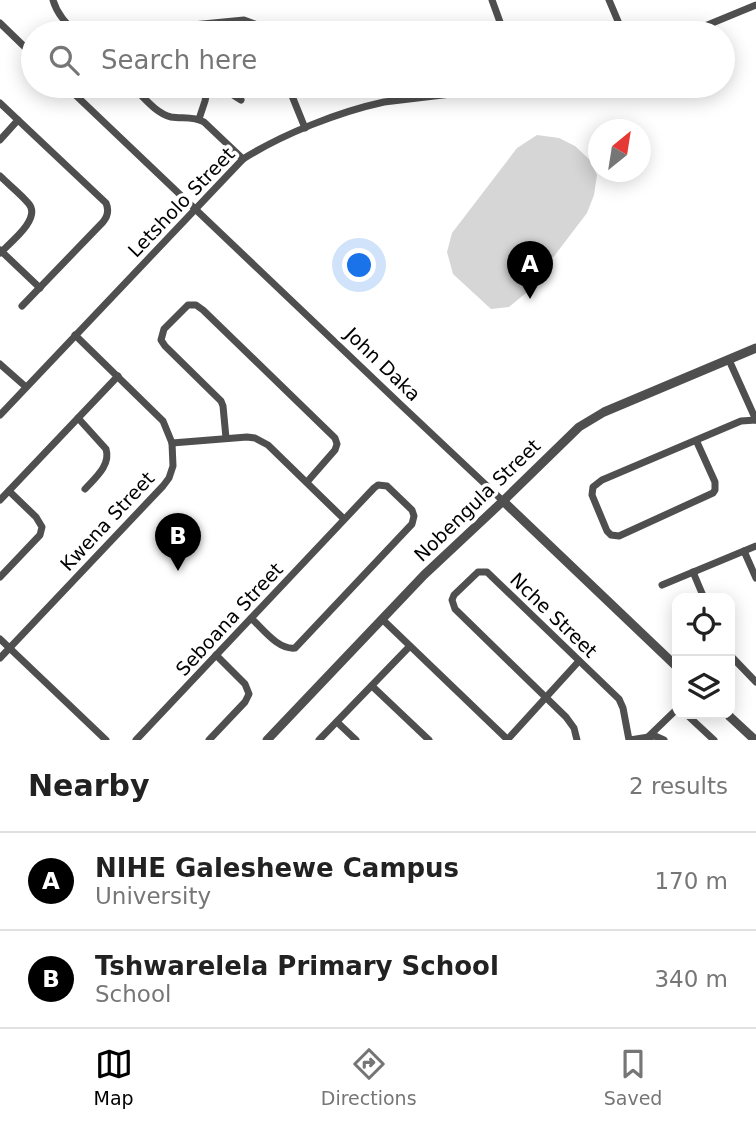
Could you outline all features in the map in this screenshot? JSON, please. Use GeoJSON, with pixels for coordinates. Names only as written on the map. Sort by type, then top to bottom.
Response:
{"type":"FeatureCollection","features":[{"type":"Feature","properties":{"kind":"street"},"geometry":{"type":"LineString","coordinates":[[53,0],[57,13],[65,21]]}},
{"type":"Feature","properties":{"kind":"street"},"geometry":{"type":"LineString","coordinates":[[492,0],[500,21]]}},
{"type":"Feature","properties":{"kind":"street"},"geometry":{"type":"LineString","coordinates":[[609,0],[618,21]]}},
{"type":"Feature","properties":{"kind":"street"},"geometry":{"type":"LineString","coordinates":[[714,21],[751,4]]}},
{"type":"Feature","properties":{"kind":"street"},"geometry":{"type":"LineString","coordinates":[[0,23],[21,43]]}},
{"type":"Feature","properties":{"kind":"street","name":"John Daka"},"geometry":{"type":"LineString","coordinates":[[79,98],[672,662]]}},
{"type":"Feature","properties":{"kind":"street"},"geometry":{"type":"LineString","coordinates":[[145,98],[162,113],[198,119],[211,127],[243,159]]}},
{"type":"Feature","properties":{"kind":"street"},"geometry":{"type":"LineString","coordinates":[[198,119],[206,98]]}},
{"type":"Feature","properties":{"kind":"street"},"geometry":{"type":"LineString","coordinates":[[293,98],[305,128]]}},
{"type":"Feature","properties":{"kind":"street","name":"Letsholo Street"},"geometry":{"type":"LineString","coordinates":[[0,415],[243,159],[305,128],[362,107],[416,98]]}},
{"type":"Feature","properties":{"kind":"street"},"geometry":{"type":"LineString","coordinates":[[0,103],[106,203],[108,208],[103,222],[22,306]]}},
{"type":"Feature","properties":{"kind":"street"},"geometry":{"type":"LineString","coordinates":[[0,140],[19,120]]}},
{"type":"Feature","properties":{"kind":"street"},"geometry":{"type":"LineString","coordinates":[[0,176],[29,204],[32,214],[28,224],[0,251],[40,288]]}},
{"type":"Feature","properties":{"kind":"street"},"geometry":{"type":"LineString","coordinates":[[226,438],[221,401],[161,340],[163,329],[188,305],[196,305],[203,310],[335,438],[335,450],[307,482]]}},
{"type":"Feature","properties":{"kind":"street"},"geometry":{"type":"LineString","coordinates":[[75,335],[163,421],[172,443],[247,437],[261,440],[344,519]]}},
{"type":"Feature","properties":{"kind":"street","name":"Nobengula Street"},"geometry":{"type":"LineString","coordinates":[[267,740],[424,575],[579,427],[591,419],[756,348]]}},
{"type":"Feature","properties":{"kind":"street"},"geometry":{"type":"LineString","coordinates":[[696,440],[716,482],[713,493],[619,536],[611,535],[592,495],[593,487],[602,480],[696,440],[741,421],[756,420],[729,360]]}},
{"type":"Feature","properties":{"kind":"street"},"geometry":{"type":"LineString","coordinates":[[0,364],[26,387]]}},
{"type":"Feature","properties":{"kind":"street"},"geometry":{"type":"LineString","coordinates":[[0,500],[118,376]]}},
{"type":"Feature","properties":{"kind":"street"},"geometry":{"type":"LineString","coordinates":[[78,418],[108,454],[106,465],[85,489]]}},
{"type":"Feature","properties":{"kind":"street","name":"Kwena Street"},"geometry":{"type":"LineString","coordinates":[[0,658],[163,486],[173,466],[172,443]]}},
{"type":"Feature","properties":{"kind":"street","name":"Seboana Street"},"geometry":{"type":"LineString","coordinates":[[136,740],[344,519],[374,488],[387,486],[412,510],[412,524],[295,648],[284,648],[251,618]]}},
{"type":"Feature","properties":{"kind":"street"},"geometry":{"type":"LineString","coordinates":[[0,577],[40,535],[42,527],[36,517],[9,491]]}},
{"type":"Feature","properties":{"kind":"street"},"geometry":{"type":"LineString","coordinates":[[662,585],[756,545]]}},
{"type":"Feature","properties":{"kind":"street"},"geometry":{"type":"LineString","coordinates":[[744,551],[756,578]]}},
{"type":"Feature","properties":{"kind":"street","name":"Nche Street"},"geometry":{"type":"LineString","coordinates":[[577,740],[572,724],[454,609],[454,595],[473,575],[487,572],[619,699],[629,740]]}},
{"type":"Feature","properties":{"kind":"street"},"geometry":{"type":"LineString","coordinates":[[692,572],[702,593]]}},
{"type":"Feature","properties":{"kind":"street"},"geometry":{"type":"LineString","coordinates":[[382,619],[508,740],[579,662]]}},
{"type":"Feature","properties":{"kind":"street"},"geometry":{"type":"LineString","coordinates":[[0,639],[106,740]]}},
{"type":"Feature","properties":{"kind":"street"},"geometry":{"type":"LineString","coordinates":[[319,740],[410,647]]}},
{"type":"Feature","properties":{"kind":"street"},"geometry":{"type":"LineString","coordinates":[[209,740],[245,702],[249,694],[245,684],[216,655]]}},
{"type":"Feature","properties":{"kind":"street"},"geometry":{"type":"LineString","coordinates":[[732,656],[756,682]]}},
{"type":"Feature","properties":{"kind":"street"},"geometry":{"type":"LineString","coordinates":[[372,686],[429,740]]}},
{"type":"Feature","properties":{"kind":"street"},"geometry":{"type":"LineString","coordinates":[[649,736],[672,714]]}},
{"type":"Feature","properties":{"kind":"street"},"geometry":{"type":"LineString","coordinates":[[691,719],[714,740]]}},
{"type":"Feature","properties":{"kind":"street"},"geometry":{"type":"LineString","coordinates":[[732,719],[755,740]]}},
{"type":"Feature","properties":{"kind":"street"},"geometry":{"type":"LineString","coordinates":[[337,722],[356,740]]}},
{"type":"Feature","properties":{"kind":"street"},"geometry":{"type":"LineString","coordinates":[[629,740],[649,736],[664,740]]}},
{"type":"Feature","properties":{"kind":"shaded area"},"geometry":{"type":"Polygon","coordinates":[[[537,135],[559,138],[575,146],[588,158],[588,182],[596,182],[594,195],[587,213],[526,293],[509,307],[491,309],[453,274],[447,252],[452,233],[517,148],[537,135]]]}},
{"type":"Feature","properties":{"kind":"place","name":"NIHE Galeshewe Campus"},"geometry":{"type":"Point","coordinates":[530,299]}},
{"type":"Feature","properties":{"kind":"place","name":"Tshwarelela Primary School"},"geometry":{"type":"Point","coordinates":[178,571]}}]}
